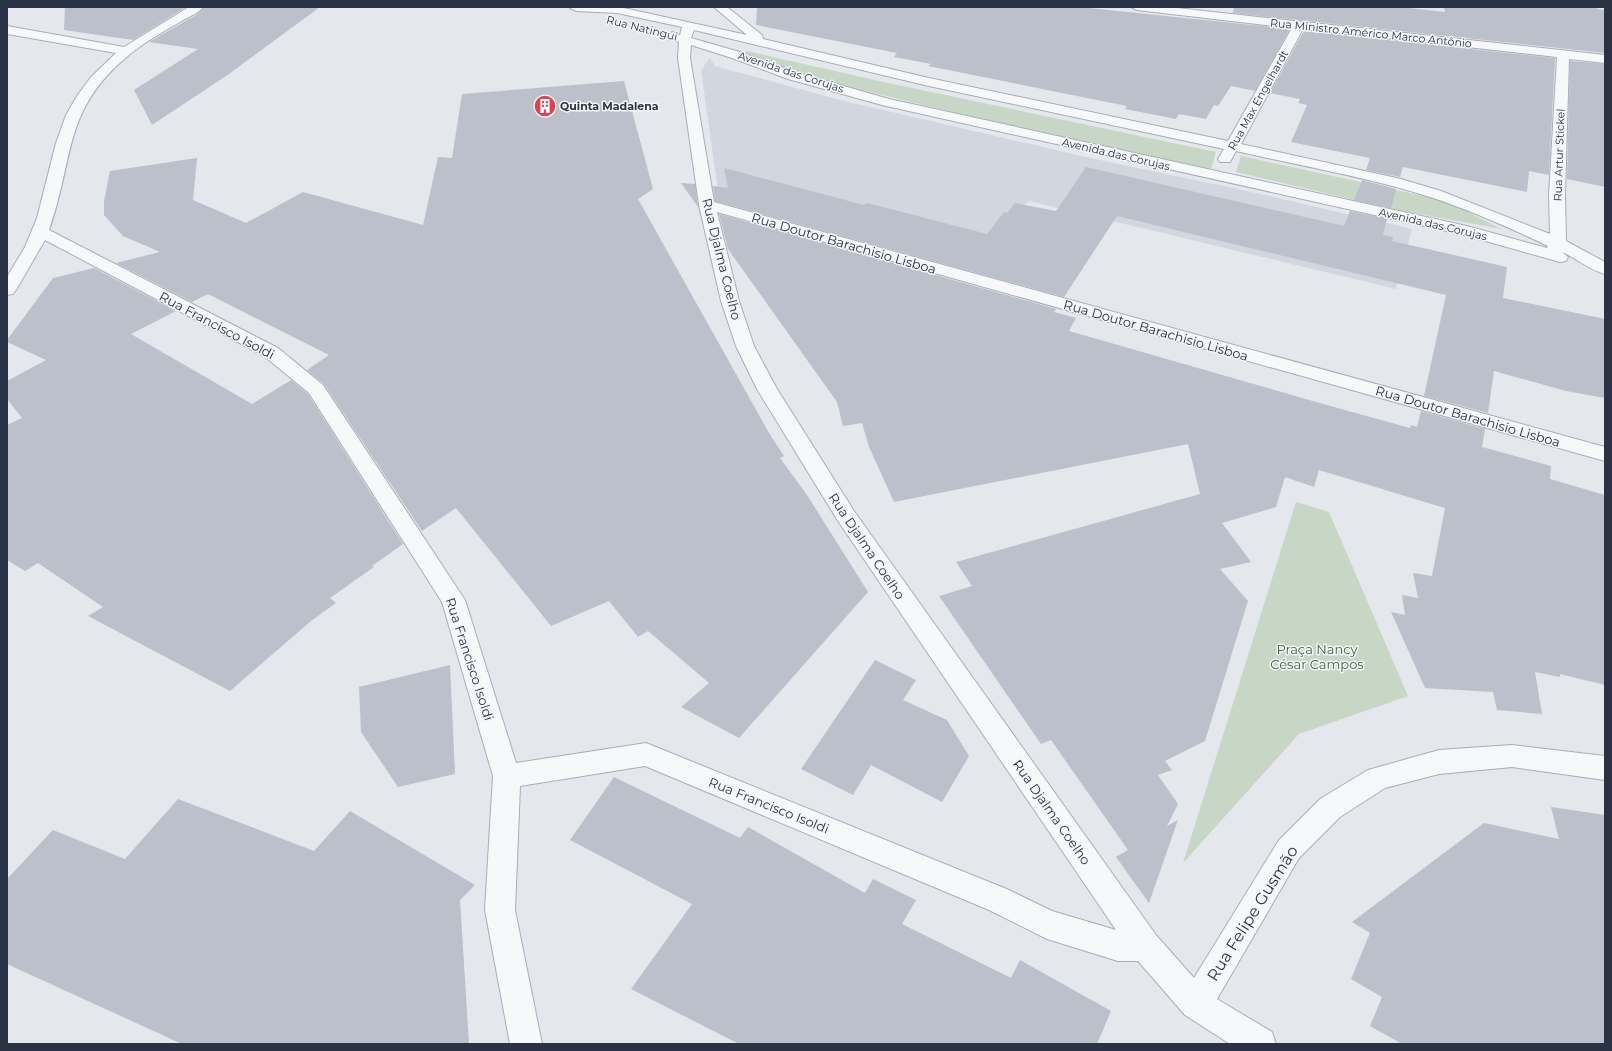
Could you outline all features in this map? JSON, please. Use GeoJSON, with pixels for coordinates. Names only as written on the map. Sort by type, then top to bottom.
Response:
{"type":"FeatureCollection","features":[{"type":"Feature","properties":{"kind":"street"},"geometry":{"type":"LineString","coordinates":[[7,290],[41,232],[73,115],[89,88],[109,65],[126,51],[164,25],[197,7]]}},
{"type":"Feature","properties":{"kind":"street","name":"Rua Natingui"},"geometry":{"type":"LineString","coordinates":[[574,7],[613,14],[687,32]]}},
{"type":"Feature","properties":{"kind":"street","name":"Avenida das Corujas"},"geometry":{"type":"LineString","coordinates":[[720,7],[764,43]]}},
{"type":"Feature","properties":{"kind":"street","name":"Rua Ministro Américo Marco Antônio"},"geometry":{"type":"LineString","coordinates":[[1137,7],[1605,59]]}},
{"type":"Feature","properties":{"kind":"street","name":"Rua Max Engelhardt"},"geometry":{"type":"LineString","coordinates":[[1216,176],[1299,25]]}},
{"type":"Feature","properties":{"kind":"street"},"geometry":{"type":"LineString","coordinates":[[7,30],[126,51]]}},
{"type":"Feature","properties":{"kind":"street","name":"Avenida das Corujas"},"geometry":{"type":"LineString","coordinates":[[687,32],[764,43],[930,82],[1232,146],[1436,194],[1477,209],[1555,249]]}},
{"type":"Feature","properties":{"kind":"street","name":"Avenida das Corujas"},"geometry":{"type":"LineString","coordinates":[[687,32],[711,47],[793,76],[887,102],[1216,176],[1555,249]]}},
{"type":"Feature","properties":{"kind":"street","name":"Rua Natingui"},"geometry":{"type":"LineString","coordinates":[[663,33],[687,32]]}},
{"type":"Feature","properties":{"kind":"street","name":"Rua Djalma Coelho"},"geometry":{"type":"LineString","coordinates":[[687,32],[684,63],[707,205],[730,301],[745,346],[767,389],[846,516],[1145,946],[1168,974],[1196,1004],[1260,1044]]}},
{"type":"Feature","properties":{"kind":"street"},"geometry":{"type":"LineString","coordinates":[[736,55],[738,49],[746,45],[764,43]]}},
{"type":"Feature","properties":{"kind":"street"},"geometry":{"type":"LineString","coordinates":[[684,63],[695,54],[711,47]]}},
{"type":"Feature","properties":{"kind":"street","name":"Rua Artur Stickel"},"geometry":{"type":"LineString","coordinates":[[1555,249],[1564,55]]}},
{"type":"Feature","properties":{"kind":"street","name":"Rua Doutor Barachisio Lisboa"},"geometry":{"type":"LineString","coordinates":[[707,205],[1605,454]]}},
{"type":"Feature","properties":{"kind":"street","name":"Rua Francisco Isoldi"},"geometry":{"type":"LineString","coordinates":[[41,232],[271,352],[316,389],[453,600],[507,776],[646,754],[992,897],[1047,924],[1118,946],[1145,946]]}},
{"type":"Feature","properties":{"kind":"street"},"geometry":{"type":"LineString","coordinates":[[1555,249],[1600,266]]}},
{"type":"Feature","properties":{"kind":"street","name":"Rua Felipe Gusmão"},"geometry":{"type":"LineString","coordinates":[[1196,1004],[1289,849],[1330,808],[1378,778],[1440,762],[1512,756],[1605,768]]}},
{"type":"Feature","properties":{"kind":"street"},"geometry":{"type":"LineString","coordinates":[[507,776],[500,910],[526,1044]]}},
{"type":"Feature","properties":{"kind":"shaded area"},"geometry":{"type":"Polygon","coordinates":[[[710,58],[715,66],[840,100],[1090,158],[1243,190],[1412,229],[1396,289],[1029,201],[964,267],[719,197],[701,70],[710,58]]]}},
{"type":"Feature","properties":{"kind":"green space"},"geometry":{"type":"Polygon","coordinates":[[[747,51],[888,83],[1216,152],[1211,169],[1086,144],[799,75],[741,57],[747,51]]]}},
{"type":"Feature","properties":{"kind":"green space"},"geometry":{"type":"Polygon","coordinates":[[[1241,156],[1446,201],[1501,229],[1398,210],[1236,172],[1241,156]]]}},
{"type":"Feature","properties":{"kind":"green space","name":"Praça Nancy César Campos"},"geometry":{"type":"Polygon","coordinates":[[[1296,502],[1329,512],[1408,696],[1299,734],[1183,863],[1296,502]]]}},
{"type":"Feature","properties":{"kind":"building"},"geometry":{"type":"Polygon","coordinates":[[[65,7],[186,7],[133,40],[64,30],[65,7]]]}},
{"type":"Feature","properties":{"kind":"building"},"geometry":{"type":"Polygon","coordinates":[[[204,7],[320,7],[229,74],[152,125],[134,90],[198,49],[149,42],[196,15],[204,7]]]}},
{"type":"Feature","properties":{"kind":"building"},"geometry":{"type":"Polygon","coordinates":[[[757,7],[1079,7],[1290,29],[1255,91],[1231,86],[1218,106],[1214,105],[1206,119],[1179,114],[1176,119],[1125,109],[1127,106],[928,66],[931,64],[894,57],[897,53],[756,25],[757,7]]]}},
{"type":"Feature","properties":{"kind":"building"},"geometry":{"type":"Polygon","coordinates":[[[1234,7],[1400,7],[1445,12],[1444,7],[1596,7],[1597,9],[1605,10],[1605,53],[1233,13],[1234,7]]]}},
{"type":"Feature","properties":{"kind":"building"},"geometry":{"type":"Polygon","coordinates":[[[1304,31],[1555,58],[1549,175],[1529,171],[1527,192],[1403,167],[1400,177],[1366,170],[1370,158],[1291,142],[1307,105],[1298,103],[1300,99],[1270,93],[1304,31]]]}},
{"type":"Feature","properties":{"kind":"building"},"geometry":{"type":"Polygon","coordinates":[[[1570,61],[1605,64],[1605,187],[1567,179],[1570,61]]]}},
{"type":"Feature","properties":{"kind":"building"},"geometry":{"type":"Polygon","coordinates":[[[624,81],[653,189],[638,199],[769,433],[784,456],[780,458],[807,495],[868,592],[739,738],[681,707],[709,683],[648,631],[638,637],[609,601],[551,626],[456,508],[422,531],[324,384],[307,370],[329,355],[208,294],[192,302],[116,263],[160,252],[123,236],[104,215],[104,201],[110,171],[197,158],[193,200],[246,223],[303,192],[423,225],[438,157],[452,158],[462,94],[624,81]]]}},
{"type":"Feature","properties":{"kind":"building"},"geometry":{"type":"Polygon","coordinates":[[[1086,167],[1344,226],[1350,211],[1387,219],[1383,235],[1393,237],[1392,241],[1507,267],[1503,298],[1605,319],[1605,398],[1566,391],[1494,371],[1488,413],[1424,396],[1446,295],[1117,216],[1064,297],[715,201],[713,186],[728,188],[724,168],[864,205],[867,203],[987,234],[1004,212],[1007,213],[1015,203],[1056,211],[1086,167]]]}},
{"type":"Feature","properties":{"kind":"building"},"geometry":{"type":"Polygon","coordinates":[[[1362,180],[1396,189],[1391,208],[1354,200],[1362,180]]]}},
{"type":"Feature","properties":{"kind":"building"},"geometry":{"type":"Polygon","coordinates":[[[681,183],[695,184],[698,207],[681,183]]]}},
{"type":"Feature","properties":{"kind":"building"},"geometry":{"type":"Polygon","coordinates":[[[719,214],[1056,309],[1054,312],[1076,318],[1069,331],[1341,409],[1410,428],[1411,425],[1417,427],[1421,411],[1485,429],[1482,447],[1551,466],[1550,479],[1605,495],[1605,685],[1560,674],[1560,677],[1535,672],[1542,714],[1497,710],[1493,692],[1425,688],[1391,612],[1405,615],[1402,595],[1418,598],[1413,573],[1432,576],[1445,508],[1319,470],[1314,487],[1285,477],[1276,507],[1222,523],[1251,562],[1220,569],[1248,601],[1205,741],[1165,761],[1172,770],[1158,775],[1178,804],[1167,826],[1178,820],[1149,903],[1116,857],[1128,850],[1051,740],[1041,744],[939,596],[972,586],[956,562],[1200,494],[1188,444],[894,502],[869,447],[862,423],[843,426],[837,402],[728,249],[719,214]]]}},
{"type":"Feature","properties":{"kind":"building"},"geometry":{"type":"Polygon","coordinates":[[[94,268],[176,311],[131,334],[252,404],[291,380],[308,394],[403,544],[372,566],[374,567],[330,598],[336,603],[311,621],[230,691],[88,616],[103,607],[38,563],[25,571],[7,560],[7,425],[22,418],[7,399],[7,381],[46,360],[7,342],[7,340],[53,278],[94,268]]]}},
{"type":"Feature","properties":{"kind":"building"},"geometry":{"type":"Polygon","coordinates":[[[875,660],[916,680],[903,700],[947,720],[969,756],[942,802],[871,765],[853,795],[801,769],[875,660]]]}},
{"type":"Feature","properties":{"kind":"building"},"geometry":{"type":"Polygon","coordinates":[[[450,665],[455,774],[398,787],[361,732],[359,687],[450,665]]]}},
{"type":"Feature","properties":{"kind":"building"},"geometry":{"type":"Polygon","coordinates":[[[614,777],[740,838],[748,827],[865,893],[873,879],[916,900],[902,924],[1011,978],[1020,960],[1111,1011],[1097,1044],[739,1044],[631,989],[692,904],[570,840],[614,777]]]}},
{"type":"Feature","properties":{"kind":"building"},"geometry":{"type":"Polygon","coordinates":[[[178,799],[314,851],[350,811],[475,885],[460,900],[469,1044],[182,1044],[7,964],[7,879],[53,830],[125,859],[178,799]]]}},
{"type":"Feature","properties":{"kind":"building"},"geometry":{"type":"Polygon","coordinates":[[[1551,807],[1605,815],[1605,1044],[1402,1044],[1370,1026],[1382,997],[1351,979],[1370,933],[1352,922],[1484,823],[1559,839],[1551,807]]]}},
{"type":"Feature","properties":{"kind":"place","name":"Quinta Madalena"},"geometry":{"type":"Point","coordinates":[545,106]}}]}
